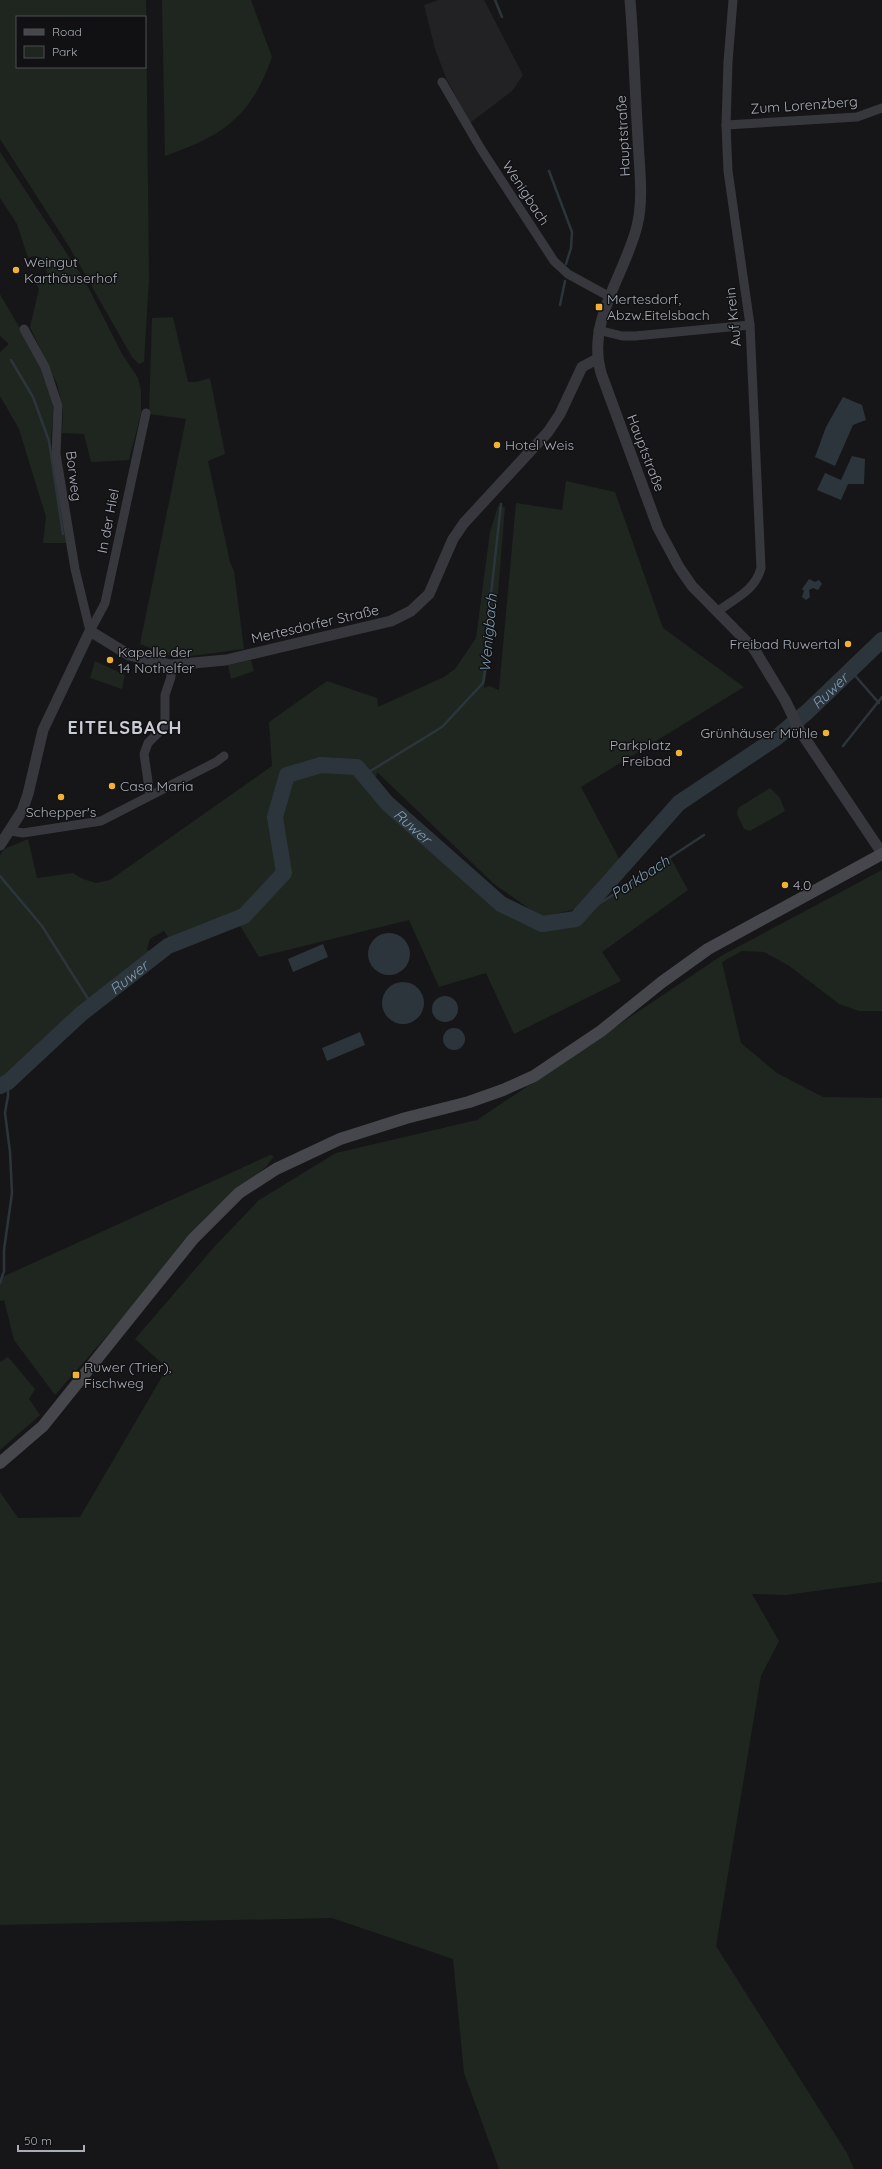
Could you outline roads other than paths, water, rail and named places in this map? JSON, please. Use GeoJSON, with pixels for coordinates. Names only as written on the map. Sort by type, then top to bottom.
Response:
{"type":"FeatureCollection","features":[{"type":"Feature","properties":{"kind":"main road"},"geometry":{"type":"LineString","coordinates":[[0,1464],[43,1426],[193,1239],[239,1193],[276,1169],[340,1139],[406,1118],[469,1102],[503,1090],[534,1076],[601,1031],[662,982],[708,949],[882,853]]}},
{"type":"Feature","properties":{"kind":"street","name":"Hauptstraße"},"geometry":{"type":"LineString","coordinates":[[630,0],[640,176],[640,209],[630,248],[598,330],[596,343],[597,359],[639,477],[666,545],[692,586],[754,649],[789,708],[800,730],[882,853]]}},
{"type":"Feature","properties":{"kind":"street","name":"Auf Krein"},"geometry":{"type":"LineString","coordinates":[[717,612],[750,589],[756,582],[761,568],[750,325],[728,171],[726,125],[728,62],[733,0]]}},
{"type":"Feature","properties":{"kind":"street","name":"Wenigbach"},"geometry":{"type":"LineString","coordinates":[[442,82],[481,149],[554,261],[568,274],[610,297]]}},
{"type":"Feature","properties":{"kind":"street","name":"Zum Lorenzberg"},"geometry":{"type":"LineString","coordinates":[[726,125],[857,117],[882,108]]}},
{"type":"Feature","properties":{"kind":"street"},"geometry":{"type":"LineString","coordinates":[[598,330],[622,336],[635,336],[750,325]]}},
{"type":"Feature","properties":{"kind":"street","name":"Borweg"},"geometry":{"type":"LineString","coordinates":[[24,329],[45,367],[58,406],[56,454],[75,569],[90,631]]}},
{"type":"Feature","properties":{"kind":"street","name":"Mertesdorfer Straße"},"geometry":{"type":"LineString","coordinates":[[90,631],[129,655],[171,665],[226,660],[381,624],[403,616],[417,607],[429,594],[458,531],[548,432],[560,414],[582,367],[597,359]]}},
{"type":"Feature","properties":{"kind":"street","name":"In der Hiel"},"geometry":{"type":"LineString","coordinates":[[90,631],[105,603],[146,413]]}},
{"type":"Feature","properties":{"kind":"street"},"geometry":{"type":"LineString","coordinates":[[0,845],[11,831],[26,803],[44,726],[90,631]]}},
{"type":"Feature","properties":{"kind":"street"},"geometry":{"type":"LineString","coordinates":[[150,795],[144,754],[148,743],[165,726],[165,695],[171,677],[171,665]]}},
{"type":"Feature","properties":{"kind":"street"},"geometry":{"type":"LineString","coordinates":[[11,831],[23,833],[101,821],[216,762],[224,756]]}},
{"type":"Feature","properties":{"kind":"waterway","name":"Wenigbach"},"geometry":{"type":"LineString","coordinates":[[495,0],[502,17]]}},
{"type":"Feature","properties":{"kind":"waterway","name":"Wenigbach"},"geometry":{"type":"LineString","coordinates":[[549,171],[572,232],[571,248],[566,264]]}},
{"type":"Feature","properties":{"kind":"waterway","name":"Wenigbach"},"geometry":{"type":"LineString","coordinates":[[560,305],[565,281]]}},
{"type":"Feature","properties":{"kind":"waterway"},"geometry":{"type":"LineString","coordinates":[[11,360],[33,397],[49,441],[63,534]]}},
{"type":"Feature","properties":{"kind":"waterway","name":"Wenigbach"},"geometry":{"type":"LineString","coordinates":[[364,775],[442,727],[483,683],[490,641],[490,603],[501,504]]}},
{"type":"Feature","properties":{"kind":"waterway","name":"Ruwer"},"geometry":{"type":"LineString","coordinates":[[0,1086],[8,1082],[81,1014],[168,946],[244,916],[284,873],[275,817],[287,775],[321,765],[357,767],[387,803],[501,904],[542,924],[576,919],[679,803],[776,738],[807,712],[882,640]]}},
{"type":"Feature","properties":{"kind":"waterway","name":"Parkbach"},"geometry":{"type":"LineString","coordinates":[[851,671],[879,703]]}},
{"type":"Feature","properties":{"kind":"waterway","name":"Parkbach"},"geometry":{"type":"LineString","coordinates":[[843,746],[882,697]]}},
{"type":"Feature","properties":{"kind":"waterway","name":"Parkbach"},"geometry":{"type":"LineString","coordinates":[[576,919],[704,835]]}},
{"type":"Feature","properties":{"kind":"waterway"},"geometry":{"type":"LineString","coordinates":[[0,876],[42,926],[92,1005]]}},
{"type":"Feature","properties":{"kind":"waterway"},"geometry":{"type":"LineString","coordinates":[[0,1283],[4,1271],[4,1250],[12,1193],[10,1152],[5,1113],[8,1096],[8,1082]]}},
{"type":"Feature","properties":{"kind":"place","name":"Weingut Karthäuserhof"},"geometry":{"type":"Point","coordinates":[16,270]}},
{"type":"Feature","properties":{"kind":"place","name":"Mertesdorf, Abzw.Eitelsbach"},"geometry":{"type":"Point","coordinates":[599,307]}},
{"type":"Feature","properties":{"kind":"place","name":"Hotel Weis"},"geometry":{"type":"Point","coordinates":[497,445]}},
{"type":"Feature","properties":{"kind":"place","name":"Freibad Ruwertal"},"geometry":{"type":"Point","coordinates":[848,644]}},
{"type":"Feature","properties":{"kind":"place","name":"Kapelle der 14 Nothelfer"},"geometry":{"type":"Point","coordinates":[110,660]}},
{"type":"Feature","properties":{"kind":"place","name":"Grünhäuser Mühle"},"geometry":{"type":"Point","coordinates":[826,733]}},
{"type":"Feature","properties":{"kind":"place","name":"Parkplatz Freibad"},"geometry":{"type":"Point","coordinates":[679,753]}},
{"type":"Feature","properties":{"kind":"place","name":"Casa Maria"},"geometry":{"type":"Point","coordinates":[112,786]}},
{"type":"Feature","properties":{"kind":"place","name":"Schepper's"},"geometry":{"type":"Point","coordinates":[61,797]}},
{"type":"Feature","properties":{"kind":"place","name":"4.0"},"geometry":{"type":"Point","coordinates":[785,885]}},
{"type":"Feature","properties":{"kind":"place","name":"Ruwer (Trier), Fischweg"},"geometry":{"type":"Point","coordinates":[76,1375]}},
{"type":"Feature","properties":{"kind":"district","name":"EITELSBACH"},"geometry":{"type":"Point","coordinates":[125,727]}}]}
